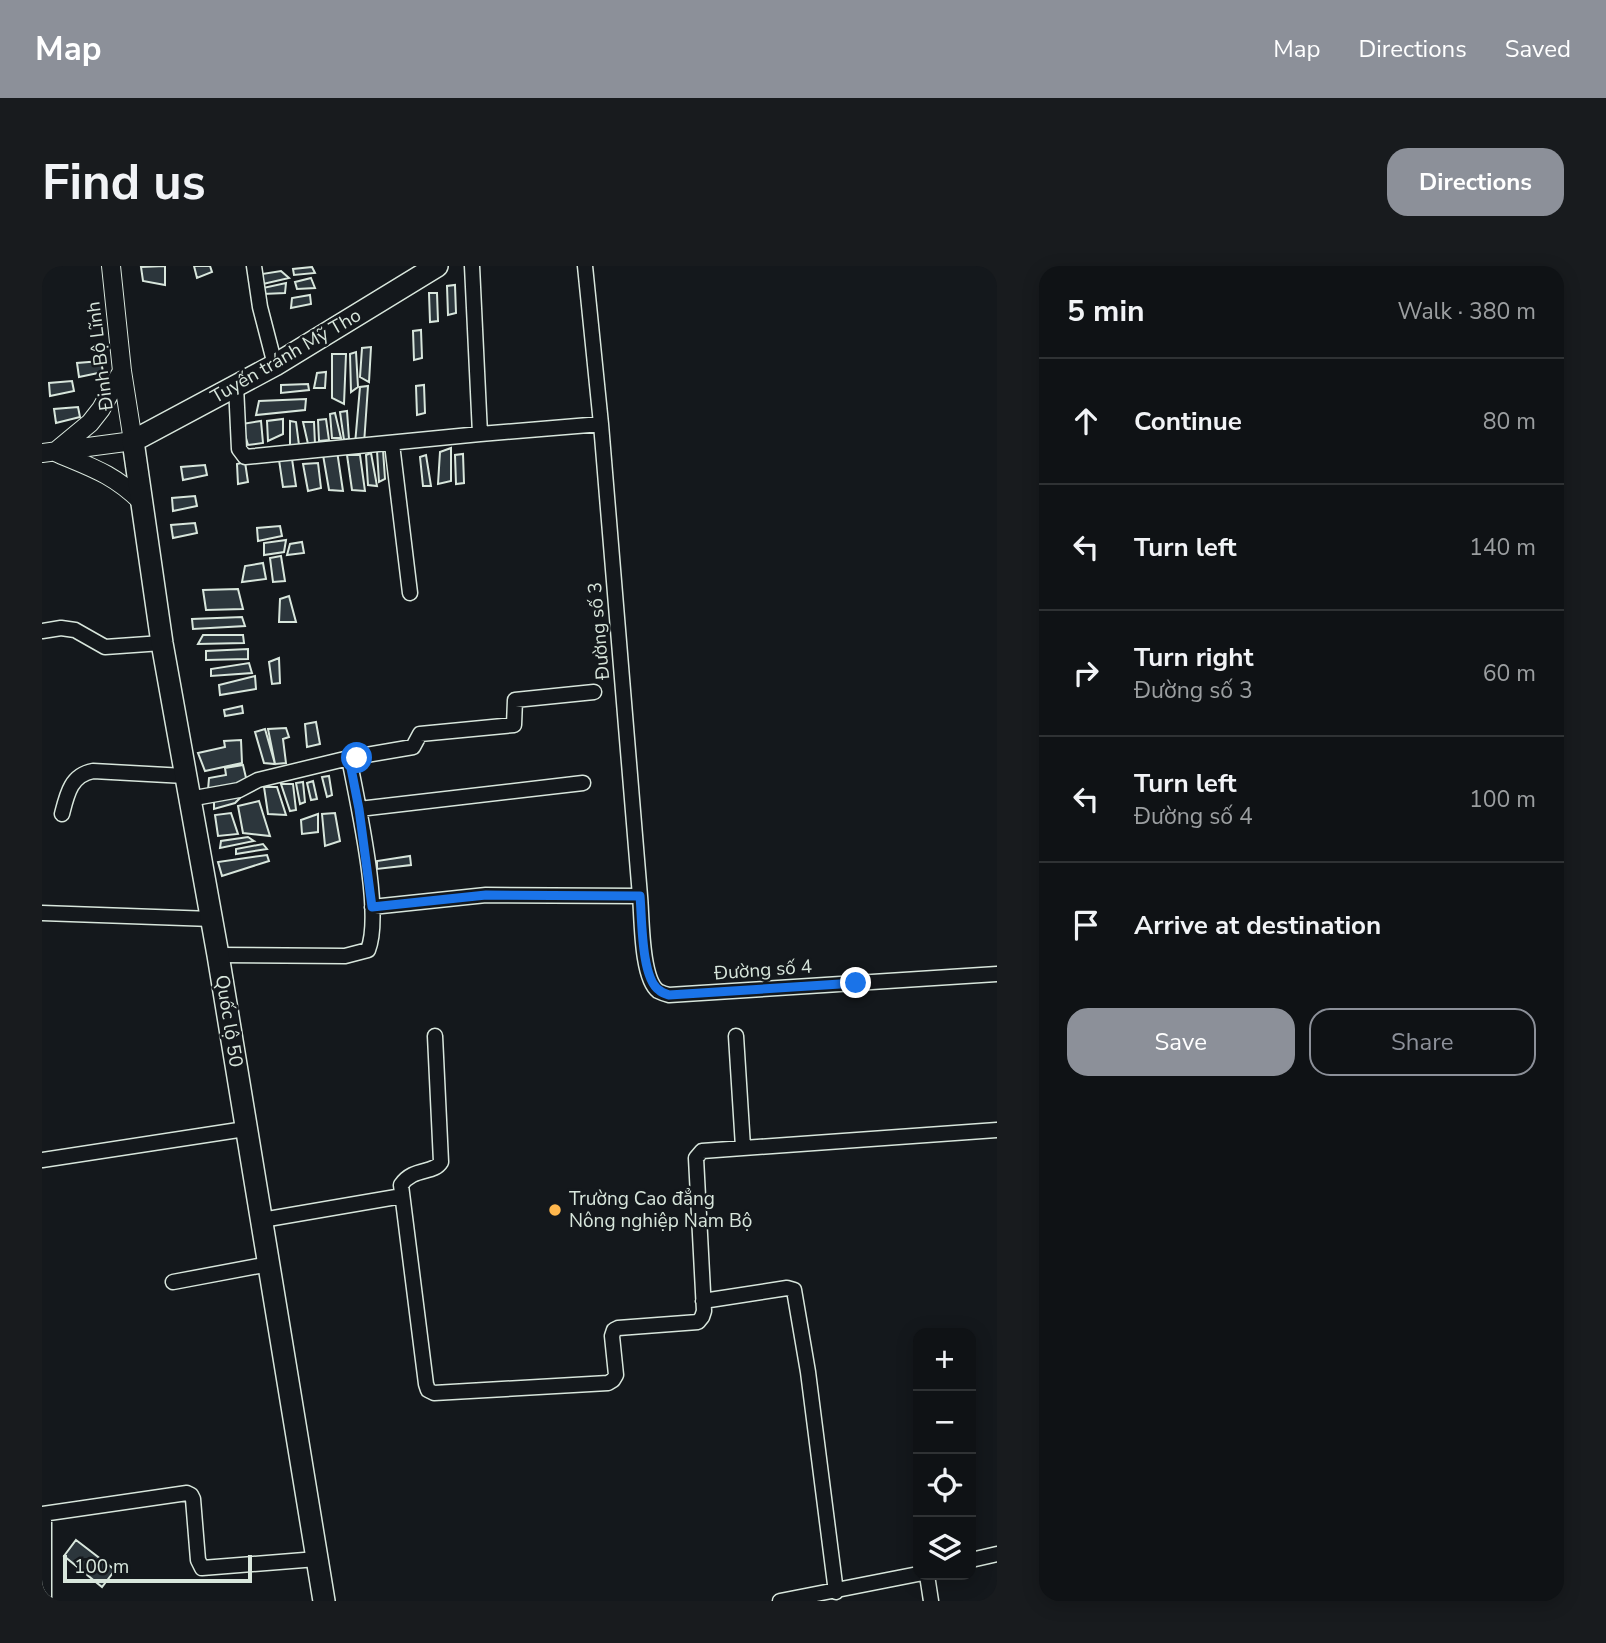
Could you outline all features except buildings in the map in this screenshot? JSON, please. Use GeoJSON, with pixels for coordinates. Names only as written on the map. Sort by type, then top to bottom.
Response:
{"type":"FeatureCollection","features":[{"type":"Feature","properties":{"kind":"highway","name":"Tuyến tránh Mỹ Tho"},"geometry":{"type":"LineString","coordinates":[[133,441],[275,365],[437,266]]}},
{"type":"Feature","properties":{"kind":"highway","name":"Quốc lộ 50"},"geometry":{"type":"LineString","coordinates":[[133,441],[162,643],[212,919],[324,1601]]}},
{"type":"Feature","properties":{"kind":"main road","name":"Đinh Bộ Lĩnh"},"geometry":{"type":"LineString","coordinates":[[111,266],[122,371],[133,441]]}},
{"type":"Feature","properties":{"kind":"main road"},"geometry":{"type":"LineString","coordinates":[[48,453],[90,423],[122,371]]}},
{"type":"Feature","properties":{"kind":"main road"},"geometry":{"type":"LineString","coordinates":[[48,453],[133,441]]}},
{"type":"Feature","properties":{"kind":"main road"},"geometry":{"type":"LineString","coordinates":[[48,453],[102,471],[124,485],[141,501]]}},
{"type":"Feature","properties":{"kind":"street"},"geometry":{"type":"LineString","coordinates":[[254,266],[260,307],[275,365]]}},
{"type":"Feature","properties":{"kind":"street"},"geometry":{"type":"LineString","coordinates":[[472,266],[480,434]]}},
{"type":"Feature","properties":{"kind":"street","name":"Đường số 3"},"geometry":{"type":"LineString","coordinates":[[585,266],[647,971],[659,990]]}},
{"type":"Feature","properties":{"kind":"street"},"geometry":{"type":"LineString","coordinates":[[236,386],[239,449],[244,457],[601,424]]}},
{"type":"Feature","properties":{"kind":"street"},"geometry":{"type":"LineString","coordinates":[[392,444],[410,593]]}},
{"type":"Feature","properties":{"kind":"street"},"geometry":{"type":"LineString","coordinates":[[42,631],[61,628],[75,630],[104,647],[162,643]]}},
{"type":"Feature","properties":{"kind":"street"},"geometry":{"type":"LineString","coordinates":[[189,799],[239,790],[258,780],[349,758],[413,747],[420,734],[514,725],[515,700],[594,692]]}},
{"type":"Feature","properties":{"kind":"street"},"geometry":{"type":"LineString","coordinates":[[218,955],[345,956],[368,950],[372,907],[359,809],[349,758]]}},
{"type":"Feature","properties":{"kind":"street"},"geometry":{"type":"LineString","coordinates":[[62,814],[72,784],[84,773],[93,771],[185,776]]}},
{"type":"Feature","properties":{"kind":"street"},"geometry":{"type":"LineString","coordinates":[[359,809],[583,783]]}},
{"type":"Feature","properties":{"kind":"street"},"geometry":{"type":"LineString","coordinates":[[372,907],[486,895],[640,896]]}},
{"type":"Feature","properties":{"kind":"street"},"geometry":{"type":"LineString","coordinates":[[42,913],[212,919]]}},
{"type":"Feature","properties":{"kind":"street","name":"Đường số 4"},"geometry":{"type":"LineString","coordinates":[[659,990],[669,995],[997,974]]}},
{"type":"Feature","properties":{"kind":"street"},"geometry":{"type":"LineString","coordinates":[[435,1036],[441,1162],[436,1168],[420,1171],[404,1180],[401,1185],[426,1384],[428,1390],[434,1393],[608,1383],[615,1375],[612,1336],[614,1330],[698,1322],[702,1317],[703,1301],[696,1158],[698,1153],[743,1147],[997,1130]]}},
{"type":"Feature","properties":{"kind":"street"},"geometry":{"type":"LineString","coordinates":[[736,1036],[743,1147]]}},
{"type":"Feature","properties":{"kind":"street"},"geometry":{"type":"LineString","coordinates":[[42,1160],[245,1129]]}},
{"type":"Feature","properties":{"kind":"street"},"geometry":{"type":"LineString","coordinates":[[262,1220],[402,1196]]}},
{"type":"Feature","properties":{"kind":"street"},"geometry":{"type":"LineString","coordinates":[[173,1282],[269,1264]]}},
{"type":"Feature","properties":{"kind":"street"},"geometry":{"type":"LineString","coordinates":[[703,1301],[787,1287],[794,1290],[808,1372],[836,1592]]}},
{"type":"Feature","properties":{"kind":"street"},"geometry":{"type":"LineString","coordinates":[[44,1601],[43,1514],[187,1493],[193,1499],[198,1560],[202,1568],[317,1559]]}},
{"type":"Feature","properties":{"kind":"street"},"geometry":{"type":"LineString","coordinates":[[976,1559],[997,1554]]}},
{"type":"Feature","properties":{"kind":"street"},"geometry":{"type":"LineString","coordinates":[[780,1601],[913,1575]]}},
{"type":"Feature","properties":{"kind":"street"},"geometry":{"type":"LineString","coordinates":[[928,1580],[931,1601]]}},
{"type":"Feature","properties":{"kind":"place","name":"Trường Cao đẳng Nông nghiệp Nam Bộ"},"geometry":{"type":"Point","coordinates":[555,1210]}},
{"type":"Feature","properties":{"kind":"route"},"geometry":{"type":"LineString","coordinates":[[357,758],[349,758],[359,809],[372,907],[486,895],[640,896],[647,971],[653,984],[669,995],[856,983]]}}]}
